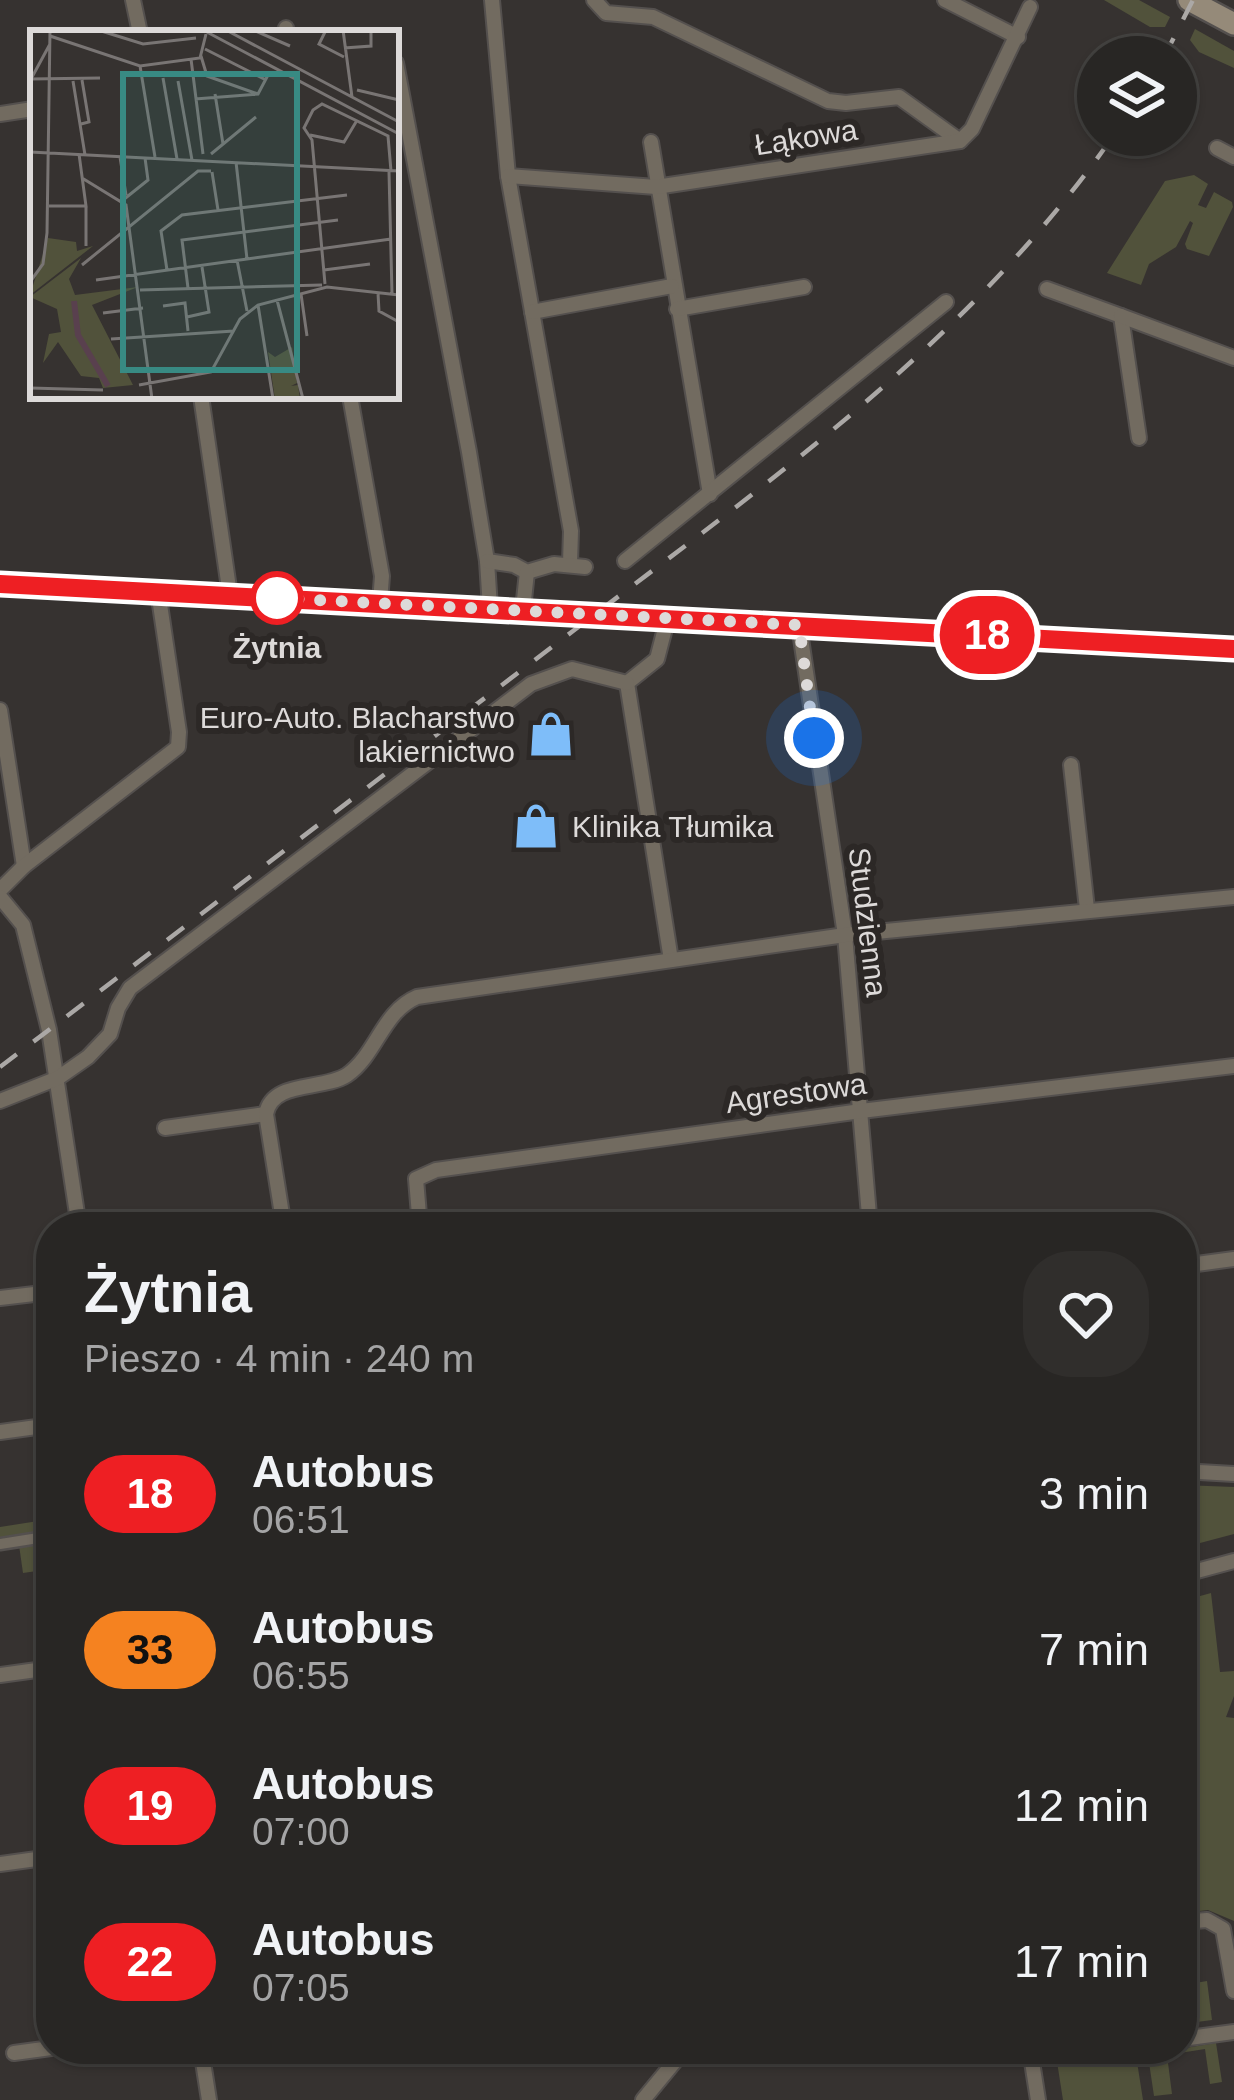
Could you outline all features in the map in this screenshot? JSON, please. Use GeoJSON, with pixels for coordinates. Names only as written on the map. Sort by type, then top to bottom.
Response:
{"type":"FeatureCollection","features":[{"type":"Feature","properties":{"kind":"main road"},"geometry":{"type":"LineString","coordinates":[[1190,0],[1234,24]]}},
{"type":"Feature","properties":{"kind":"street"},"geometry":{"type":"LineString","coordinates":[[133,0],[139,30]]}},
{"type":"Feature","properties":{"kind":"street"},"geometry":{"type":"LineString","coordinates":[[487,561],[527,572],[578,565],[508,176],[492,0]]}},
{"type":"Feature","properties":{"kind":"street"},"geometry":{"type":"LineString","coordinates":[[594,0],[606,13],[653,17],[828,100],[846,103],[899,97],[960,141],[972,129],[1030,7]]}},
{"type":"Feature","properties":{"kind":"street"},"geometry":{"type":"LineString","coordinates":[[945,0],[1018,37]]}},
{"type":"Feature","properties":{"kind":"street"},"geometry":{"type":"LineString","coordinates":[[399,79],[487,561],[490,608]]}},
{"type":"Feature","properties":{"kind":"street"},"geometry":{"type":"LineString","coordinates":[[0,114],[30,109]]}},
{"type":"Feature","properties":{"kind":"street","name":"Łąkowa"},"geometry":{"type":"LineString","coordinates":[[508,176],[656,187],[960,141]]}},
{"type":"Feature","properties":{"kind":"street"},"geometry":{"type":"LineString","coordinates":[[651,142],[710,494]]}},
{"type":"Feature","properties":{"kind":"street"},"geometry":{"type":"LineString","coordinates":[[1216,148],[1234,157]]}},
{"type":"Feature","properties":{"kind":"street"},"geometry":{"type":"LineString","coordinates":[[532,312],[672,286]]}},
{"type":"Feature","properties":{"kind":"street"},"geometry":{"type":"LineString","coordinates":[[677,308],[804,287]]}},
{"type":"Feature","properties":{"kind":"street"},"geometry":{"type":"LineString","coordinates":[[1047,289],[1234,358]]}},
{"type":"Feature","properties":{"kind":"street"},"geometry":{"type":"LineString","coordinates":[[625,561],[946,302]]}},
{"type":"Feature","properties":{"kind":"street"},"geometry":{"type":"LineString","coordinates":[[1121,316],[1139,438]]}},
{"type":"Feature","properties":{"kind":"street"},"geometry":{"type":"LineString","coordinates":[[201,399],[230,595]]}},
{"type":"Feature","properties":{"kind":"street"},"geometry":{"type":"LineString","coordinates":[[351,399],[382,579],[380,602]]}},
{"type":"Feature","properties":{"kind":"street"},"geometry":{"type":"LineString","coordinates":[[524,609],[527,572]]}},
{"type":"Feature","properties":{"kind":"street"},"geometry":{"type":"LineString","coordinates":[[0,584],[1234,649]]}},
{"type":"Feature","properties":{"kind":"street"},"geometry":{"type":"LineString","coordinates":[[77,1212],[49,1030],[23,925],[0,893],[24,866],[178,748],[158,591]]}},
{"type":"Feature","properties":{"kind":"street"},"geometry":{"type":"LineString","coordinates":[[627,683],[657,659],[668,617]]}},
{"type":"Feature","properties":{"kind":"street","name":"Studzienna"},"geometry":{"type":"LineString","coordinates":[[799,625],[845,934],[869,1212]]}},
{"type":"Feature","properties":{"kind":"street"},"geometry":{"type":"LineString","coordinates":[[0,1102],[58,1078],[110,1034],[130,988],[531,684],[572,669],[627,683]]}},
{"type":"Feature","properties":{"kind":"street"},"geometry":{"type":"LineString","coordinates":[[627,683],[670,960]]}},
{"type":"Feature","properties":{"kind":"street"},"geometry":{"type":"LineString","coordinates":[[0,710],[24,866]]}},
{"type":"Feature","properties":{"kind":"street"},"geometry":{"type":"LineString","coordinates":[[1071,765],[1087,910]]}},
{"type":"Feature","properties":{"kind":"street"},"geometry":{"type":"LineString","coordinates":[[282,1212],[266,1114],[269,1100],[349,1073],[391,1016],[417,997],[845,934],[1234,897]]}},
{"type":"Feature","properties":{"kind":"street","name":"Agrestowa"},"geometry":{"type":"LineString","coordinates":[[418,1212],[416,1179],[426,1172],[861,1111],[1234,1066]]}},
{"type":"Feature","properties":{"kind":"street"},"geometry":{"type":"LineString","coordinates":[[165,1128],[266,1114]]}},
{"type":"Feature","properties":{"kind":"street"},"geometry":{"type":"LineString","coordinates":[[1197,1264],[1234,1259]]}},
{"type":"Feature","properties":{"kind":"street"},"geometry":{"type":"LineString","coordinates":[[0,1298],[36,1294]]}},
{"type":"Feature","properties":{"kind":"street"},"geometry":{"type":"LineString","coordinates":[[0,1432],[36,1427]]}},
{"type":"Feature","properties":{"kind":"street"},"geometry":{"type":"LineString","coordinates":[[1197,1473],[1234,1474]]}},
{"type":"Feature","properties":{"kind":"street"},"geometry":{"type":"LineString","coordinates":[[0,1544],[36,1539]]}},
{"type":"Feature","properties":{"kind":"street"},"geometry":{"type":"LineString","coordinates":[[1197,1571],[1234,1561]]}},
{"type":"Feature","properties":{"kind":"street"},"geometry":{"type":"LineString","coordinates":[[0,1675],[36,1670]]}},
{"type":"Feature","properties":{"kind":"street"},"geometry":{"type":"LineString","coordinates":[[0,1864],[36,1859]]}},
{"type":"Feature","properties":{"kind":"street"},"geometry":{"type":"LineString","coordinates":[[1197,1921],[1207,1920],[1223,1929],[1234,1991]]}},
{"type":"Feature","properties":{"kind":"street"},"geometry":{"type":"LineString","coordinates":[[1197,2037],[1234,2032]]}},
{"type":"Feature","properties":{"kind":"street"},"geometry":{"type":"LineString","coordinates":[[14,2053],[36,2050]]}},
{"type":"Feature","properties":{"kind":"street"},"geometry":{"type":"LineString","coordinates":[[203,2064],[209,2100]]}},
{"type":"Feature","properties":{"kind":"street"},"geometry":{"type":"LineString","coordinates":[[644,2100],[673,2064]]}},
{"type":"Feature","properties":{"kind":"street"},"geometry":{"type":"LineString","coordinates":[[1032,2064],[1038,2100]]}},
{"type":"Feature","properties":{"kind":"green space"},"geometry":{"type":"Polygon","coordinates":[[[1104,0],[1139,0],[1170,17],[1165,27],[1150,27],[1104,0]]]}},
{"type":"Feature","properties":{"kind":"green space"},"geometry":{"type":"Polygon","coordinates":[[[1195,29],[1234,51],[1234,68],[1199,52],[1197,36],[1192,36],[1195,29]]]}},
{"type":"Feature","properties":{"kind":"green space"},"geometry":{"type":"Polygon","coordinates":[[[1194,175],[1208,184],[1198,205],[1206,208],[1214,192],[1233,207],[1209,256],[1187,249],[1190,221],[1176,247],[1149,264],[1141,285],[1107,273],[1165,181],[1194,175]]]}},
{"type":"Feature","properties":{"kind":"green space"},"geometry":{"type":"Polygon","coordinates":[[[1197,1486],[1234,1487],[1234,1534],[1197,1544],[1197,1486]]]}},
{"type":"Feature","properties":{"kind":"green space"},"geometry":{"type":"Polygon","coordinates":[[[36,1521],[36,1534],[0,1539],[0,1527],[36,1521]]]}},
{"type":"Feature","properties":{"kind":"green space"},"geometry":{"type":"Polygon","coordinates":[[[36,1542],[36,1571],[23,1573],[19,1545],[36,1542]]]}},
{"type":"Feature","properties":{"kind":"green space"},"geometry":{"type":"Polygon","coordinates":[[[1211,1593],[1220,1672],[1234,1671],[1234,1696],[1226,1717],[1234,1718],[1234,1921],[1208,1910],[1197,1911],[1197,1597],[1211,1593]]]}},
{"type":"Feature","properties":{"kind":"green space"},"geometry":{"type":"Polygon","coordinates":[[[1207,1981],[1212,2020],[1197,2022],[1197,1983],[1207,1981]]]}},
{"type":"Feature","properties":{"kind":"green space"},"geometry":{"type":"Polygon","coordinates":[[[1216,2043],[1222,2082],[1210,2084],[1205,2049],[1197,2050],[1197,2046],[1216,2043]]]}},
{"type":"Feature","properties":{"kind":"green space"},"geometry":{"type":"Polygon","coordinates":[[[1057,2064],[1137,2064],[1143,2100],[1063,2100],[1057,2064]]]}},
{"type":"Feature","properties":{"kind":"green space"},"geometry":{"type":"Polygon","coordinates":[[[1149,2064],[1168,2064],[1172,2094],[1154,2096],[1149,2064]]]}},
{"type":"Feature","properties":{"kind":"railway"},"geometry":{"type":"LineString","coordinates":[[1175,36],[1193,0]]}},
{"type":"Feature","properties":{"kind":"railway"},"geometry":{"type":"LineString","coordinates":[[0,1067],[721,518],[863,404],[996,279],[1098,156]]}},
{"type":"Feature","properties":{"kind":"bus line","name":"18"},"geometry":{"type":"LineString","coordinates":[[0,584],[1234,649]]}},
{"type":"Feature","properties":{"kind":"place","name":"Żytnia"},"geometry":{"type":"Point","coordinates":[277,598]}},
{"type":"Feature","properties":{"kind":"place","name":"Euro-Auto. Blacharstwo lakiernictwo"},"geometry":{"type":"Point","coordinates":[551,734]}},
{"type":"Feature","properties":{"kind":"place","name":"Klinika Tłumika"},"geometry":{"type":"Point","coordinates":[536,826]}},
{"type":"Feature","properties":{"kind":"route"},"geometry":{"type":"LineString","coordinates":[[277,598],[799,625],[814,738]]}}]}
